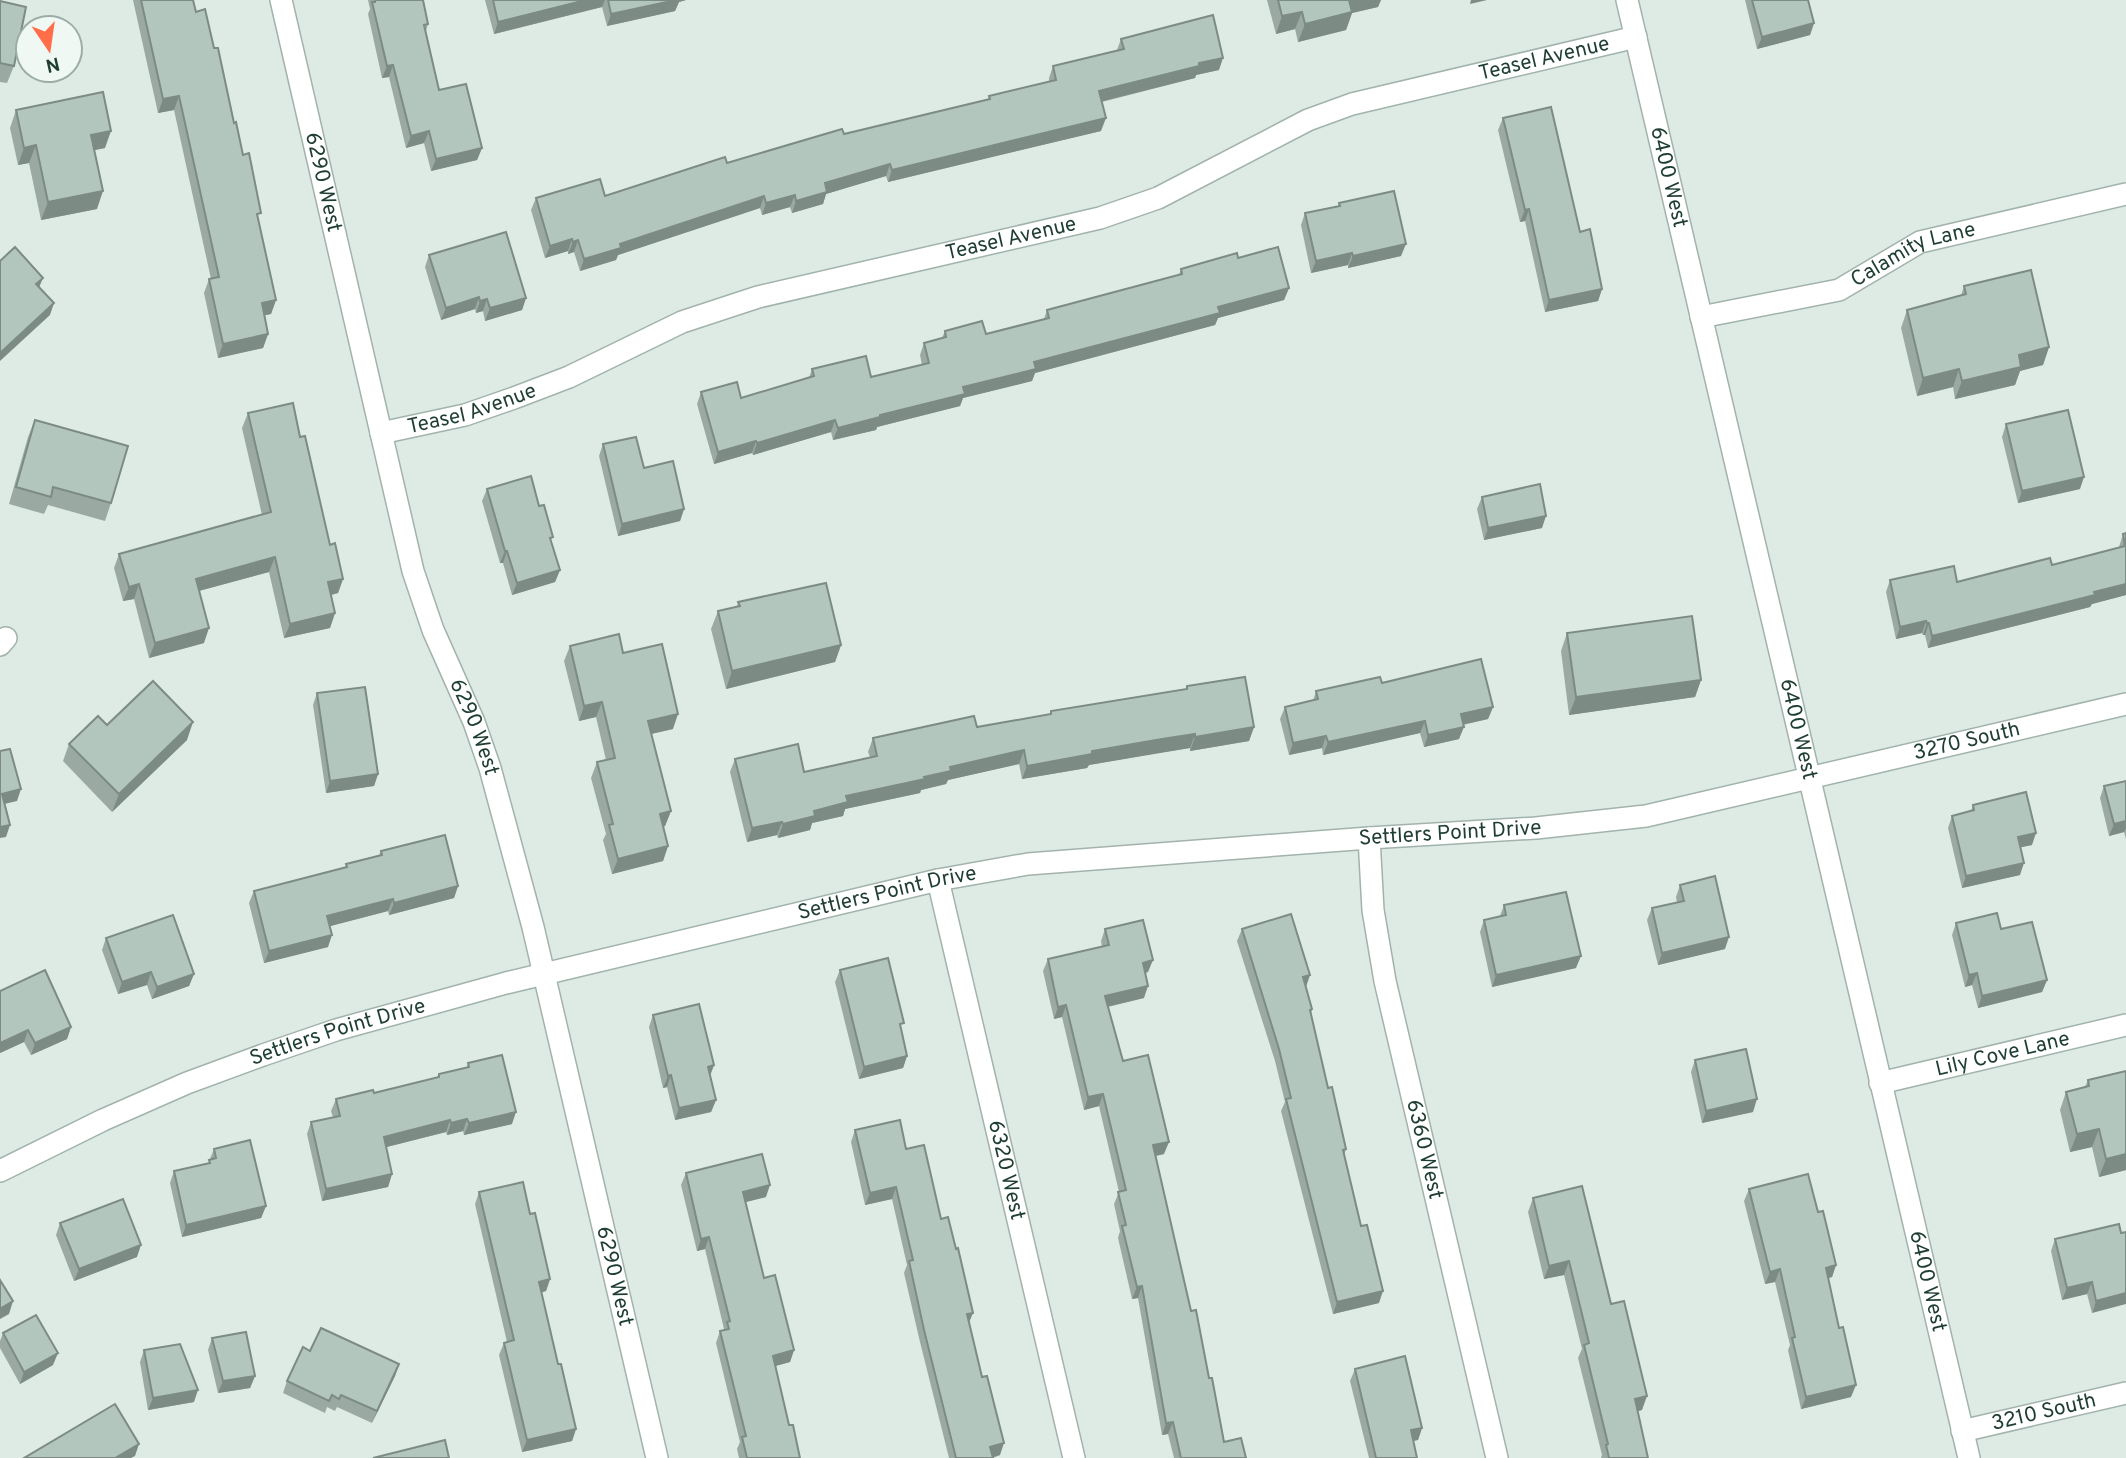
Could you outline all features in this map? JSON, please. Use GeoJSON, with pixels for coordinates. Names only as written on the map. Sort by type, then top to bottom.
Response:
{"type":"FeatureCollection","features":[{"type":"Feature","properties":{"kind":"street","name":"6290 West"},"geometry":{"type":"LineString","coordinates":[[281,0],[419,591],[482,744],[544,974],[657,1458]]}},
{"type":"Feature","properties":{"kind":"street","name":"6400 West"},"geometry":{"type":"LineString","coordinates":[[1627,0],[1969,1458]]}},
{"type":"Feature","properties":{"kind":"street","name":"Teasel Avenue"},"geometry":{"type":"LineString","coordinates":[[381,433],[465,415],[514,398],[569,377],[682,322],[758,297],[1100,218],[1158,198],[1308,120],[1352,104],[1636,37]]}},
{"type":"Feature","properties":{"kind":"street","name":"Calamity Lane"},"geometry":{"type":"LineString","coordinates":[[1701,317],[1839,290],[1920,242],[2126,194]]}},
{"type":"Feature","properties":{"kind":"street","name":"3270 South"},"geometry":{"type":"LineString","coordinates":[[1809,779],[2126,704]]}},
{"type":"Feature","properties":{"kind":"street","name":"Settlers Point Drive"},"geometry":{"type":"LineString","coordinates":[[0,1171],[103,1120],[187,1083],[336,1030],[544,974],[938,880],[1028,864],[1605,822],[1699,805],[1809,779]]}},
{"type":"Feature","properties":{"kind":"street","name":"6360 West"},"geometry":{"type":"LineString","coordinates":[[1369,838],[1373,910],[1385,981],[1497,1458]]}},
{"type":"Feature","properties":{"kind":"street","name":"6320 West"},"geometry":{"type":"LineString","coordinates":[[938,880],[1073,1458]]}},
{"type":"Feature","properties":{"kind":"street","name":"Lily Cove Lane"},"geometry":{"type":"LineString","coordinates":[[1880,1083],[2126,1026]]}},
{"type":"Feature","properties":{"kind":"street","name":"3210 South"},"geometry":{"type":"LineString","coordinates":[[1962,1431],[2126,1393]]}},
{"type":"Feature","properties":{"kind":"building"},"geometry":{"type":"Polygon","coordinates":[[[141,0],[193,0],[196,12],[205,9],[214,48],[218,48],[243,155],[249,153],[261,213],[257,214],[276,300],[262,303],[268,334],[223,344],[209,279],[219,277],[179,96],[163,99],[141,0]]]}},
{"type":"Feature","properties":{"kind":"building"},"geometry":{"type":"Polygon","coordinates":[[[423,0],[428,24],[424,25],[439,90],[466,84],[482,148],[436,159],[429,131],[411,136],[393,65],[387,66],[372,2],[423,0]]]}},
{"type":"Feature","properties":{"kind":"building"},"geometry":{"type":"Polygon","coordinates":[[[493,0],[586,0],[498,22],[493,0]]]}},
{"type":"Feature","properties":{"kind":"building"},"geometry":{"type":"Polygon","coordinates":[[[608,0],[676,0],[611,14],[608,0]]]}},
{"type":"Feature","properties":{"kind":"building"},"geometry":{"type":"Polygon","coordinates":[[[1278,0],[1349,0],[1352,12],[1305,24],[1302,12],[1282,16],[1278,0]]]}},
{"type":"Feature","properties":{"kind":"building"},"geometry":{"type":"Polygon","coordinates":[[[1752,0],[1808,0],[1814,23],[1762,37],[1752,0]]]}},
{"type":"Feature","properties":{"kind":"building"},"geometry":{"type":"Polygon","coordinates":[[[0,1],[26,7],[25,14],[14,14],[14,66],[0,63],[0,1]]]}},
{"type":"Feature","properties":{"kind":"building"},"geometry":{"type":"Polygon","coordinates":[[[1213,15],[1223,58],[1099,91],[1106,118],[892,170],[890,164],[825,183],[827,192],[796,201],[795,195],[766,203],[764,196],[620,244],[621,248],[584,259],[578,240],[573,242],[572,239],[550,246],[536,198],[600,179],[605,196],[725,157],[727,163],[842,129],[844,134],[990,99],[989,96],[1056,80],[1053,66],[1124,49],[1121,39],[1213,15]]]}},
{"type":"Feature","properties":{"kind":"building"},"geometry":{"type":"Polygon","coordinates":[[[103,92],[111,131],[91,135],[103,191],[48,202],[36,145],[24,148],[16,110],[103,92]]]}},
{"type":"Feature","properties":{"kind":"building"},"geometry":{"type":"Polygon","coordinates":[[[1551,107],[1580,232],[1590,229],[1602,289],[1549,300],[1529,209],[1525,210],[1503,118],[1551,107]]]}},
{"type":"Feature","properties":{"kind":"building"},"geometry":{"type":"Polygon","coordinates":[[[1394,191],[1406,244],[1316,261],[1305,213],[1394,191]]]}},
{"type":"Feature","properties":{"kind":"building"},"geometry":{"type":"Polygon","coordinates":[[[506,232],[526,298],[490,308],[487,299],[480,301],[479,297],[446,308],[429,255],[506,232]]]}},
{"type":"Feature","properties":{"kind":"building"},"geometry":{"type":"Polygon","coordinates":[[[15,247],[43,278],[36,284],[54,303],[0,353],[0,261],[15,247]]]}},
{"type":"Feature","properties":{"kind":"building"},"geometry":{"type":"Polygon","coordinates":[[[1278,247],[1289,288],[1218,307],[1220,313],[1034,362],[1036,369],[963,387],[965,394],[838,428],[835,420],[718,452],[701,392],[737,382],[741,398],[814,376],[812,369],[866,356],[871,377],[929,363],[924,343],[946,337],[945,331],[982,321],[986,334],[1049,318],[1047,310],[1182,274],[1181,269],[1237,253],[1238,258],[1278,247]]]}},
{"type":"Feature","properties":{"kind":"building"},"geometry":{"type":"Polygon","coordinates":[[[2031,270],[2049,347],[2019,355],[2021,367],[1962,381],[1959,369],[1923,378],[1907,310],[1966,294],[1964,286],[2031,270]]]}},
{"type":"Feature","properties":{"kind":"building"},"geometry":{"type":"Polygon","coordinates":[[[293,403],[300,437],[305,436],[330,545],[335,543],[343,579],[328,582],[335,613],[290,624],[275,557],[196,579],[209,628],[155,643],[139,584],[129,587],[119,554],[271,512],[248,413],[293,403]]]}},
{"type":"Feature","properties":{"kind":"building"},"geometry":{"type":"Polygon","coordinates":[[[2068,410],[2084,477],[2022,491],[2006,424],[2068,410]]]}},
{"type":"Feature","properties":{"kind":"building"},"geometry":{"type":"Polygon","coordinates":[[[35,420],[128,446],[111,503],[53,487],[51,497],[16,487],[35,420]]]}},
{"type":"Feature","properties":{"kind":"building"},"geometry":{"type":"Polygon","coordinates":[[[636,437],[644,468],[673,461],[684,509],[622,524],[603,444],[636,437]]]}},
{"type":"Feature","properties":{"kind":"building"},"geometry":{"type":"Polygon","coordinates":[[[531,476],[539,506],[544,505],[560,570],[517,583],[487,489],[531,476]]]}},
{"type":"Feature","properties":{"kind":"building"},"geometry":{"type":"Polygon","coordinates":[[[1540,484],[1546,516],[1488,528],[1482,497],[1540,484]]]}},
{"type":"Feature","properties":{"kind":"building"},"geometry":{"type":"Polygon","coordinates":[[[2126,533],[2126,584],[2094,592],[2095,595],[1932,636],[1926,621],[1900,627],[1890,580],[1954,566],[1957,582],[2050,558],[2052,565],[2125,546],[2123,534],[2126,533]]]}},
{"type":"Feature","properties":{"kind":"building"},"geometry":{"type":"Polygon","coordinates":[[[826,583],[841,645],[732,671],[718,611],[740,606],[738,602],[826,583]]]}},
{"type":"Feature","properties":{"kind":"building"},"geometry":{"type":"Polygon","coordinates":[[[1692,616],[1701,680],[1576,697],[1567,633],[1692,616]]]}},
{"type":"Feature","properties":{"kind":"building"},"geometry":{"type":"Polygon","coordinates":[[[619,634],[623,653],[662,644],[678,714],[648,721],[671,811],[660,814],[668,846],[618,859],[609,825],[613,824],[597,762],[615,758],[602,702],[584,706],[570,646],[619,634]]]}},
{"type":"Feature","properties":{"kind":"building"},"geometry":{"type":"Polygon","coordinates":[[[1481,659],[1493,707],[1461,714],[1464,727],[1428,735],[1425,721],[1328,742],[1326,736],[1293,743],[1285,707],[1318,699],[1316,691],[1380,677],[1382,683],[1481,659]]]}},
{"type":"Feature","properties":{"kind":"building"},"geometry":{"type":"Polygon","coordinates":[[[1245,677],[1254,727],[1092,751],[1092,754],[1027,766],[1024,750],[950,767],[951,771],[924,777],[925,779],[846,796],[848,802],[814,811],[815,816],[783,824],[782,822],[752,828],[735,759],[798,744],[804,772],[877,756],[873,738],[974,716],[977,727],[1051,714],[1051,711],[1245,677]]]}},
{"type":"Feature","properties":{"kind":"building"},"geometry":{"type":"Polygon","coordinates":[[[153,681],[193,722],[119,794],[69,744],[98,716],[107,725],[153,681]]]}},
{"type":"Feature","properties":{"kind":"building"},"geometry":{"type":"Polygon","coordinates":[[[365,687],[378,774],[330,781],[317,693],[365,687]]]}},
{"type":"Feature","properties":{"kind":"building"},"geometry":{"type":"Polygon","coordinates":[[[10,749],[21,789],[2,794],[10,825],[0,827],[0,751],[10,749]]]}},
{"type":"Feature","properties":{"kind":"building"},"geometry":{"type":"Polygon","coordinates":[[[2126,781],[2126,821],[2114,824],[2104,786],[2126,781]]]}},
{"type":"Feature","properties":{"kind":"building"},"geometry":{"type":"Polygon","coordinates":[[[2026,792],[2036,833],[2018,837],[2024,863],[1966,876],[1952,816],[1974,810],[1973,805],[2026,792]]]}},
{"type":"Feature","properties":{"kind":"building"},"geometry":{"type":"Polygon","coordinates":[[[445,835],[458,886],[394,903],[393,899],[327,916],[332,935],[269,951],[254,891],[347,867],[346,864],[382,855],[381,851],[445,835]]]}},
{"type":"Feature","properties":{"kind":"building"},"geometry":{"type":"Polygon","coordinates":[[[1715,876],[1729,937],[1662,953],[1652,908],[1684,901],[1680,885],[1715,876]]]}},
{"type":"Feature","properties":{"kind":"building"},"geometry":{"type":"Polygon","coordinates":[[[1566,892],[1581,956],[1496,975],[1484,920],[1506,915],[1504,905],[1566,892]]]}},
{"type":"Feature","properties":{"kind":"building"},"geometry":{"type":"Polygon","coordinates":[[[1997,913],[2001,929],[2032,922],[2047,980],[1982,996],[1977,973],[1969,975],[1956,923],[1997,913]]]}},
{"type":"Feature","properties":{"kind":"building"},"geometry":{"type":"Polygon","coordinates":[[[1291,914],[1310,975],[1303,977],[1328,1088],[1332,1087],[1361,1226],[1367,1225],[1383,1291],[1337,1302],[1286,1099],[1291,1098],[1279,1049],[1242,929],[1291,914]]]}},
{"type":"Feature","properties":{"kind":"building"},"geometry":{"type":"Polygon","coordinates":[[[173,915],[194,974],[157,987],[151,972],[122,982],[106,938],[173,915]]]}},
{"type":"Feature","properties":{"kind":"building"},"geometry":{"type":"Polygon","coordinates":[[[1143,920],[1153,960],[1143,963],[1148,986],[1105,996],[1123,1061],[1148,1055],[1169,1142],[1153,1145],[1191,1311],[1196,1310],[1224,1442],[1241,1438],[1246,1458],[1181,1458],[1173,1422],[1166,1423],[1142,1286],[1137,1287],[1122,1226],[1126,1225],[1118,1192],[1126,1190],[1103,1094],[1088,1097],[1066,1005],[1058,1007],[1048,959],[1109,945],[1105,929],[1143,920]]]}},
{"type":"Feature","properties":{"kind":"building"},"geometry":{"type":"Polygon","coordinates":[[[888,958],[904,1023],[900,1024],[907,1056],[864,1067],[840,970],[888,958]]]}},
{"type":"Feature","properties":{"kind":"building"},"geometry":{"type":"Polygon","coordinates":[[[45,970],[71,1027],[35,1043],[28,1030],[0,1043],[0,991],[45,970]]]}},
{"type":"Feature","properties":{"kind":"building"},"geometry":{"type":"Polygon","coordinates":[[[699,1004],[714,1065],[708,1067],[716,1100],[679,1108],[653,1015],[699,1004]]]}},
{"type":"Feature","properties":{"kind":"building"},"geometry":{"type":"Polygon","coordinates":[[[1746,1049],[1757,1099],[1706,1111],[1695,1060],[1746,1049]]]}},
{"type":"Feature","properties":{"kind":"building"},"geometry":{"type":"Polygon","coordinates":[[[502,1055],[516,1112],[469,1123],[467,1119],[451,1123],[450,1120],[384,1137],[392,1174],[326,1189],[311,1122],[340,1116],[336,1099],[439,1077],[439,1074],[469,1067],[468,1063],[502,1055]]]}},
{"type":"Feature","properties":{"kind":"building"},"geometry":{"type":"Polygon","coordinates":[[[2126,1071],[2126,1154],[2106,1159],[2099,1129],[2077,1134],[2066,1092],[2089,1086],[2088,1080],[2126,1071]]]}},
{"type":"Feature","properties":{"kind":"building"},"geometry":{"type":"Polygon","coordinates":[[[900,1120],[906,1149],[924,1145],[941,1219],[948,1217],[956,1249],[958,1248],[973,1313],[967,1314],[982,1377],[987,1376],[1004,1443],[990,1447],[993,1458],[956,1458],[924,1330],[909,1261],[913,1260],[896,1187],[870,1193],[855,1130],[900,1120]]]}},
{"type":"Feature","properties":{"kind":"building"},"geometry":{"type":"Polygon","coordinates":[[[250,1140],[266,1206],[186,1225],[174,1171],[210,1163],[209,1160],[216,1158],[214,1149],[250,1140]]]}},
{"type":"Feature","properties":{"kind":"building"},"geometry":{"type":"Polygon","coordinates":[[[762,1154],[770,1185],[743,1192],[764,1278],[775,1275],[794,1350],[773,1356],[789,1425],[793,1425],[800,1458],[747,1458],[742,1437],[746,1436],[720,1331],[729,1329],[727,1322],[730,1321],[709,1237],[701,1239],[686,1173],[762,1154]]]}},
{"type":"Feature","properties":{"kind":"building"},"geometry":{"type":"Polygon","coordinates":[[[1808,1174],[1818,1212],[1823,1211],[1836,1265],[1826,1268],[1839,1328],[1843,1327],[1856,1385],[1806,1397],[1780,1269],[1770,1272],[1749,1189],[1808,1174]]]}},
{"type":"Feature","properties":{"kind":"building"},"geometry":{"type":"Polygon","coordinates":[[[523,1182],[530,1214],[535,1213],[550,1279],[539,1282],[576,1429],[527,1440],[504,1343],[514,1340],[479,1192],[523,1182]]]}},
{"type":"Feature","properties":{"kind":"building"},"geometry":{"type":"Polygon","coordinates":[[[1582,1186],[1611,1304],[1624,1301],[1647,1396],[1635,1399],[1648,1458],[1609,1458],[1584,1345],[1589,1343],[1569,1261],[1549,1266],[1533,1198],[1582,1186]]]}},
{"type":"Feature","properties":{"kind":"building"},"geometry":{"type":"Polygon","coordinates":[[[123,1199],[141,1245],[79,1269],[60,1223],[123,1199]]]}},
{"type":"Feature","properties":{"kind":"building"},"geometry":{"type":"Polygon","coordinates":[[[2119,1224],[2121,1233],[2126,1232],[2126,1293],[2096,1301],[2092,1282],[2067,1288],[2055,1239],[2119,1224]]]}},
{"type":"Feature","properties":{"kind":"building"},"geometry":{"type":"Polygon","coordinates":[[[0,1280],[13,1301],[0,1309],[0,1280]]]}},
{"type":"Feature","properties":{"kind":"building"},"geometry":{"type":"Polygon","coordinates":[[[36,1315],[58,1353],[24,1372],[3,1333],[36,1315]]]}},
{"type":"Feature","properties":{"kind":"building"},"geometry":{"type":"Polygon","coordinates":[[[321,1328],[399,1364],[377,1411],[341,1395],[339,1399],[332,1395],[329,1401],[287,1381],[303,1347],[310,1351],[321,1328]]]}},
{"type":"Feature","properties":{"kind":"building"},"geometry":{"type":"Polygon","coordinates":[[[246,1332],[255,1376],[223,1381],[212,1338],[246,1332]]]}},
{"type":"Feature","properties":{"kind":"building"},"geometry":{"type":"Polygon","coordinates":[[[180,1344],[198,1390],[153,1398],[144,1350],[180,1344]]]}},
{"type":"Feature","properties":{"kind":"building"},"geometry":{"type":"Polygon","coordinates":[[[1405,1356],[1422,1428],[1411,1430],[1417,1458],[1376,1458],[1355,1369],[1405,1356]]]}},
{"type":"Feature","properties":{"kind":"building"},"geometry":{"type":"Polygon","coordinates":[[[115,1404],[139,1444],[115,1458],[24,1458],[115,1404]]]}},
{"type":"Feature","properties":{"kind":"building"},"geometry":{"type":"Polygon","coordinates":[[[445,1440],[449,1458],[373,1458],[445,1440]]]}}]}
